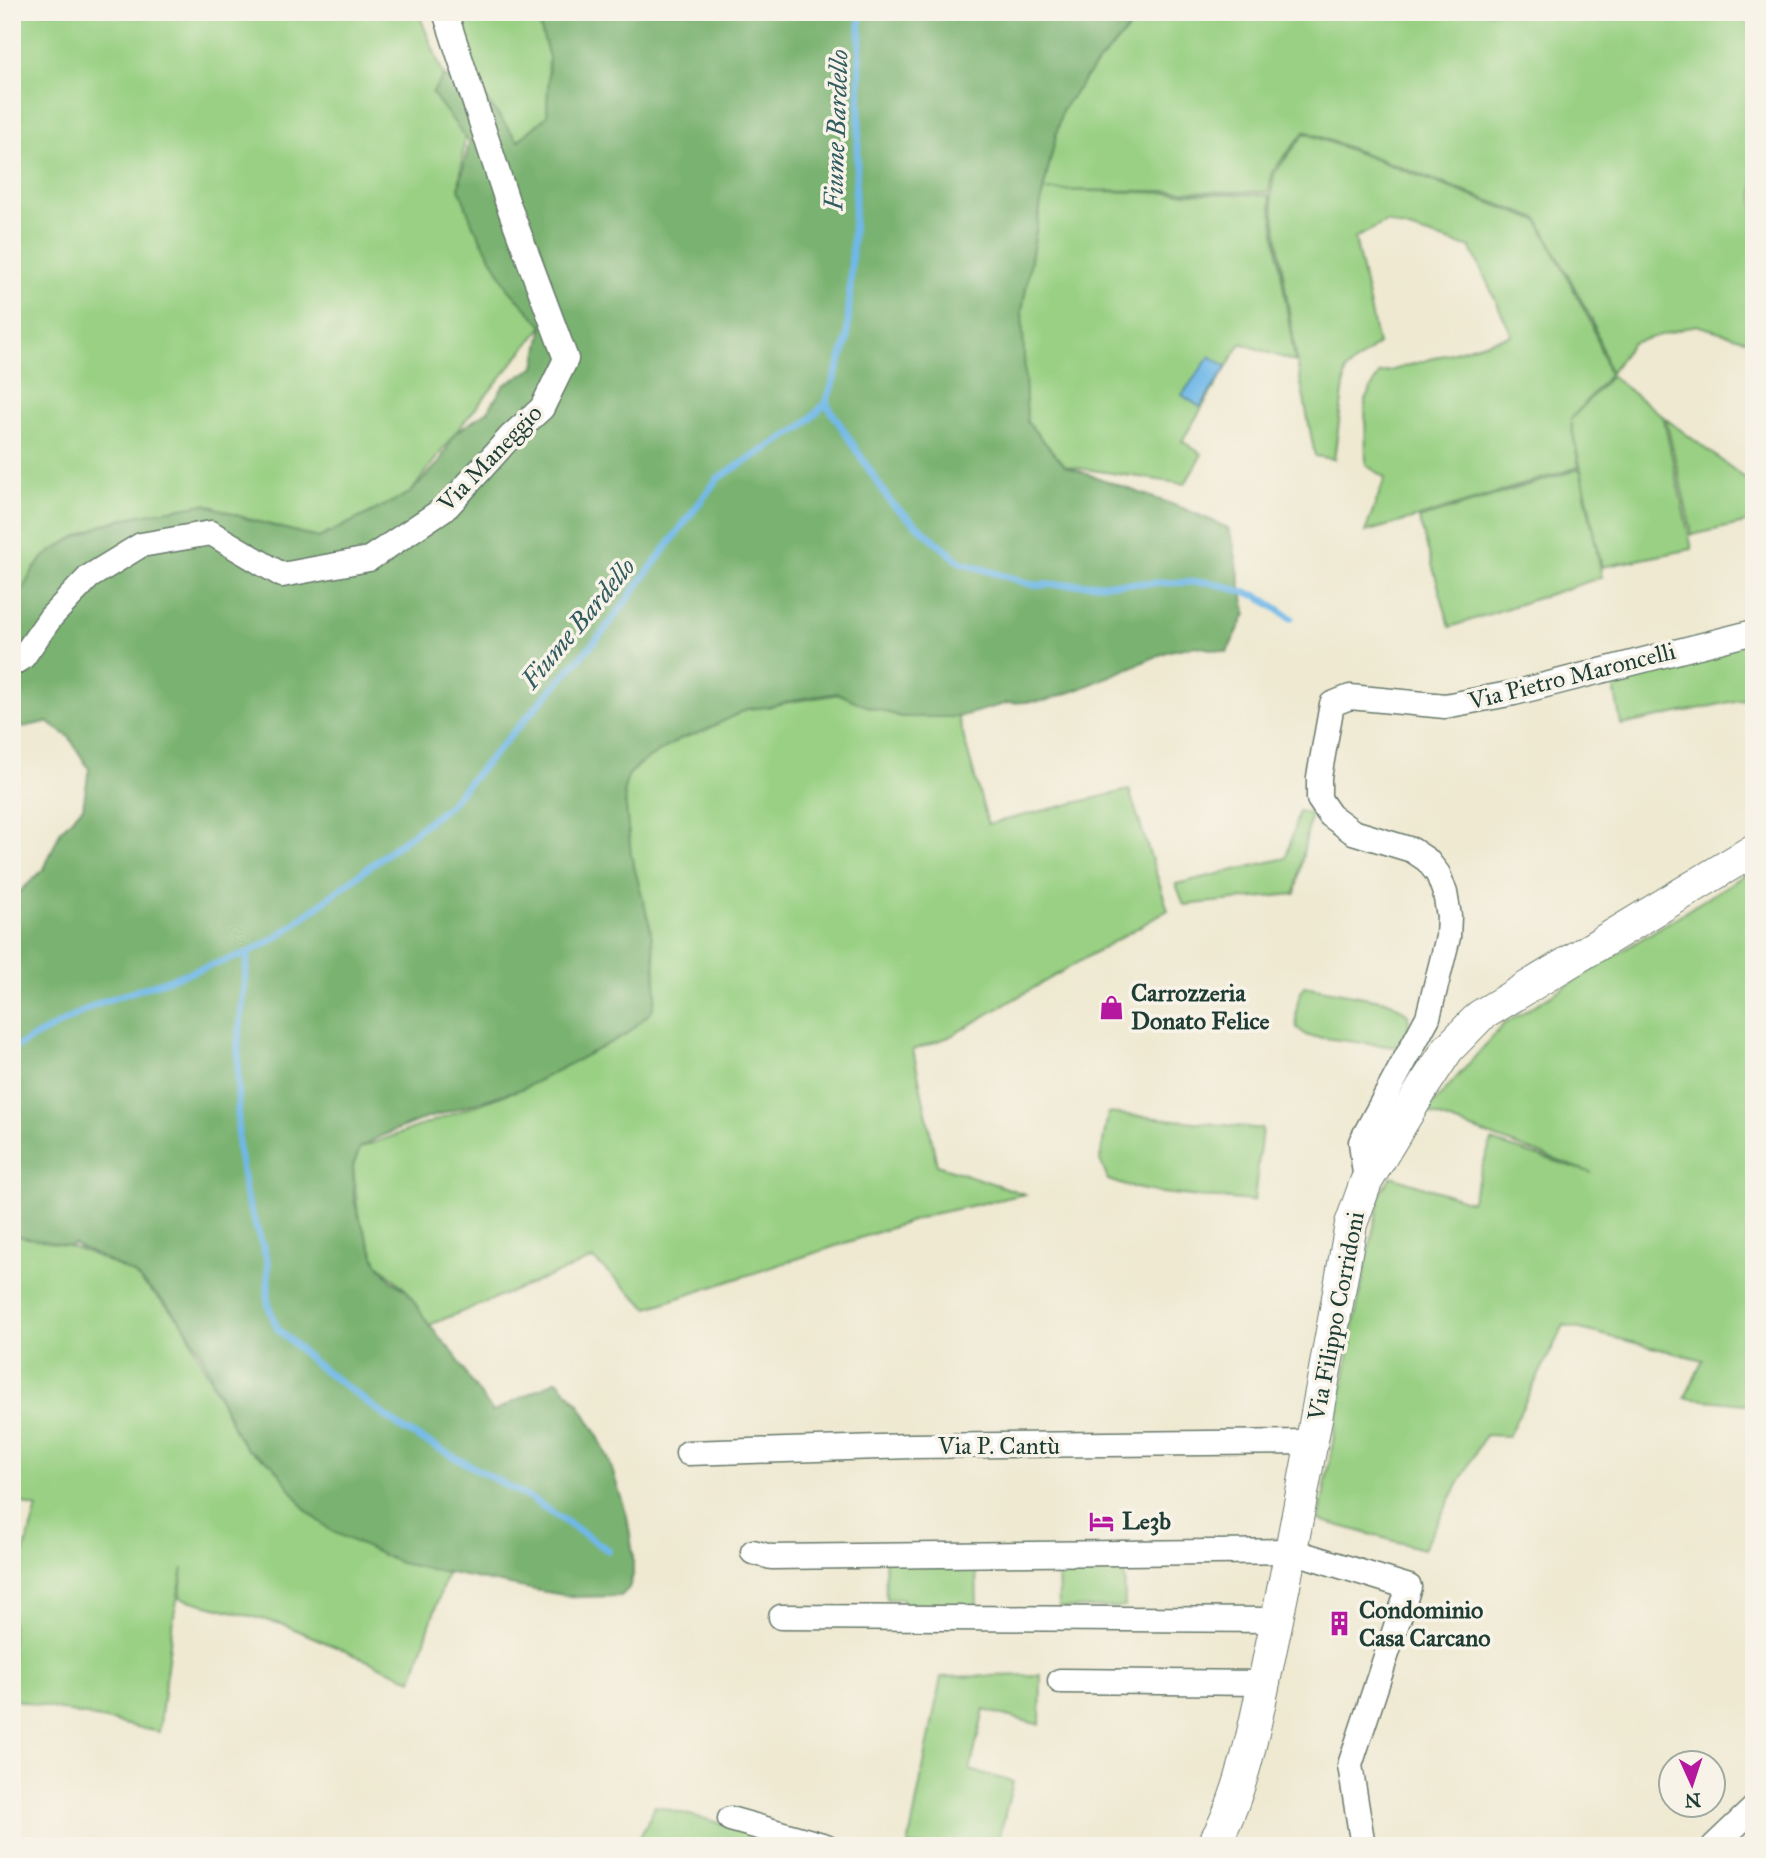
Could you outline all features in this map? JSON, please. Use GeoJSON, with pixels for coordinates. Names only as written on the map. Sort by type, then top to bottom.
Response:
{"type":"FeatureCollection","features":[{"type":"Feature","properties":{"kind":"street","name":"Via Maneggio"},"geometry":{"type":"LineString","coordinates":[[12,664],[23,657],[51,617],[89,578],[141,545],[211,533],[282,575],[369,559],[448,506],[510,438],[542,408],[566,359],[509,204],[445,12]]}},
{"type":"Feature","properties":{"kind":"street","name":"Via Pietro Maroncelli"},"geometry":{"type":"LineString","coordinates":[[1366,1182],[1361,1142],[1428,1017],[1448,937],[1449,916],[1446,893],[1438,873],[1427,860],[1412,850],[1353,832],[1330,815],[1319,799],[1319,777],[1332,704],[1350,697],[1445,706],[1514,693],[1754,632]]}},
{"type":"Feature","properties":{"kind":"street","name":"Via Filippo Corridoni"},"geometry":{"type":"LineString","coordinates":[[1212,1846],[1234,1800],[1263,1683],[1292,1551],[1351,1224],[1366,1182],[1448,1049],[1480,1016],[1754,850]]}},
{"type":"Feature","properties":{"kind":"street","name":"Via P. Cantù"},"geometry":{"type":"LineString","coordinates":[[688,1453],[911,1446],[1310,1442]]}},
{"type":"Feature","properties":{"kind":"street"},"geometry":{"type":"LineString","coordinates":[[753,1552],[771,1557],[1292,1551],[1409,1587],[1350,1765],[1363,1846]]}},
{"type":"Feature","properties":{"kind":"street"},"geometry":{"type":"LineString","coordinates":[[781,1618],[1277,1620]]}},
{"type":"Feature","properties":{"kind":"street"},"geometry":{"type":"LineString","coordinates":[[1060,1681],[1263,1683]]}},
{"type":"Feature","properties":{"kind":"street"},"geometry":{"type":"LineString","coordinates":[[1714,1846],[1754,1808]]}},
{"type":"Feature","properties":{"kind":"street"},"geometry":{"type":"LineString","coordinates":[[730,1819],[826,1846]]}},
{"type":"Feature","properties":{"kind":"green space"},"geometry":{"type":"Polygon","coordinates":[[[12,12],[418,12],[444,76],[432,93],[465,136],[459,188],[543,326],[455,433],[410,493],[319,538],[205,504],[105,524],[68,541],[45,556],[33,570],[12,610],[12,12]]]}},
{"type":"Feature","properties":{"kind":"green space"},"geometry":{"type":"Polygon","coordinates":[[[454,12],[536,12],[549,57],[547,116],[518,141],[482,94],[454,12]]]}},
{"type":"Feature","properties":{"kind":"green space"},"geometry":{"type":"Polygon","coordinates":[[[536,12],[1140,12],[1138,19],[1093,68],[1062,110],[1043,191],[1022,311],[1027,422],[1065,466],[1185,509],[1228,528],[1246,614],[1227,652],[1196,646],[1169,651],[1044,701],[1008,703],[958,717],[901,717],[838,693],[747,709],[704,731],[680,739],[638,765],[628,776],[624,789],[631,855],[650,926],[655,962],[656,994],[652,1011],[627,1034],[524,1088],[418,1121],[360,1148],[353,1166],[354,1198],[377,1263],[392,1281],[407,1291],[493,1412],[557,1380],[579,1404],[596,1432],[609,1460],[627,1516],[633,1554],[633,1575],[629,1588],[621,1596],[576,1597],[400,1563],[331,1531],[305,1509],[272,1464],[247,1449],[236,1433],[200,1351],[183,1323],[133,1273],[73,1244],[70,1246],[12,1235],[12,899],[44,869],[61,830],[83,807],[89,769],[69,737],[47,722],[12,729],[12,610],[33,570],[45,556],[68,541],[105,524],[140,515],[205,504],[251,520],[319,538],[410,493],[439,463],[455,433],[488,411],[504,385],[535,367],[543,326],[509,290],[473,225],[459,188],[469,142],[432,93],[444,76],[482,94],[518,141],[547,116],[549,57],[536,12]]]}},
{"type":"Feature","properties":{"kind":"green space"},"geometry":{"type":"Polygon","coordinates":[[[1140,12],[1754,12],[1754,342],[1696,325],[1632,343],[1610,373],[1593,322],[1538,219],[1305,131],[1272,172],[1269,192],[1044,190],[1269,195],[1295,362],[1241,343],[1182,441],[1202,454],[1185,484],[1065,466],[1027,422],[1022,311],[1043,191],[1062,110],[1093,68],[1138,19],[1140,12]]]}},
{"type":"Feature","properties":{"kind":"green space"},"geometry":{"type":"Polygon","coordinates":[[[1305,133],[1538,221],[1592,325],[1609,375],[1570,420],[1611,376],[1663,416],[1692,549],[1602,567],[1571,423],[1579,467],[1365,532],[1385,478],[1366,465],[1365,400],[1379,374],[1512,335],[1471,248],[1386,222],[1355,238],[1378,344],[1346,370],[1334,459],[1315,456],[1297,362],[1271,195],[1274,174],[1305,133]]]}},
{"type":"Feature","properties":{"kind":"green space"},"geometry":{"type":"Polygon","coordinates":[[[1666,419],[1754,485],[1754,521],[1692,535],[1666,419]]]}},
{"type":"Feature","properties":{"kind":"green space"},"geometry":{"type":"Polygon","coordinates":[[[1580,469],[1602,577],[1450,627],[1419,519],[1580,469]]]}},
{"type":"Feature","properties":{"kind":"green space"},"geometry":{"type":"Polygon","coordinates":[[[1754,639],[1754,697],[1621,725],[1612,675],[1754,639]]]}},
{"type":"Feature","properties":{"kind":"green space"},"geometry":{"type":"Polygon","coordinates":[[[841,694],[901,717],[958,717],[988,824],[1129,790],[1168,910],[949,1037],[913,1050],[937,1165],[1025,1194],[933,1214],[648,1308],[593,1259],[429,1325],[407,1291],[377,1263],[358,1214],[353,1166],[360,1148],[524,1088],[655,962],[650,926],[631,855],[624,789],[627,776],[638,765],[680,739],[747,709],[841,694]]]}},
{"type":"Feature","properties":{"kind":"green space"},"geometry":{"type":"Polygon","coordinates":[[[1299,811],[1311,814],[1295,894],[1184,905],[1176,884],[1286,858],[1299,811]]]}},
{"type":"Feature","properties":{"kind":"green space"},"geometry":{"type":"Polygon","coordinates":[[[1754,869],[1754,1405],[1685,1398],[1703,1360],[1564,1325],[1508,1436],[1485,1435],[1423,1549],[1319,1520],[1381,1192],[1391,1176],[1471,1202],[1491,1141],[1592,1173],[1426,1112],[1503,1025],[1754,869]]]}},
{"type":"Feature","properties":{"kind":"green space"},"geometry":{"type":"Polygon","coordinates":[[[1304,986],[1391,1002],[1408,1014],[1405,1037],[1395,1047],[1308,1036],[1297,1028],[1296,1023],[1298,1000],[1304,986]]]}},
{"type":"Feature","properties":{"kind":"green space"},"geometry":{"type":"Polygon","coordinates":[[[1108,1113],[1262,1129],[1254,1201],[1161,1193],[1108,1180],[1100,1160],[1108,1113]]]}},
{"type":"Feature","properties":{"kind":"green space"},"geometry":{"type":"Polygon","coordinates":[[[12,1236],[42,1239],[85,1251],[133,1273],[183,1323],[236,1433],[247,1449],[272,1464],[413,1566],[447,1573],[412,1680],[285,1625],[180,1598],[183,1568],[172,1627],[159,1732],[12,1699],[12,1592],[37,1508],[12,1500],[12,1236]]]}},
{"type":"Feature","properties":{"kind":"green space"},"geometry":{"type":"Polygon","coordinates":[[[1124,1557],[1125,1607],[1059,1608],[1058,1559],[1124,1557]]]}},
{"type":"Feature","properties":{"kind":"green space"},"geometry":{"type":"Polygon","coordinates":[[[885,1560],[976,1560],[977,1610],[904,1609],[903,1599],[886,1599],[885,1560]]]}},
{"type":"Feature","properties":{"kind":"green space"},"geometry":{"type":"Polygon","coordinates":[[[1041,1675],[1040,1725],[984,1710],[970,1770],[1013,1782],[997,1846],[908,1846],[941,1677],[1041,1675]]]}},
{"type":"Feature","properties":{"kind":"green space"},"geometry":{"type":"Polygon","coordinates":[[[655,1806],[766,1835],[763,1846],[636,1846],[655,1806]]]}},
{"type":"Feature","properties":{"kind":"water"},"geometry":{"type":"Polygon","coordinates":[[[1210,356],[1227,367],[1200,407],[1182,395],[1210,356]]]}},
{"type":"Feature","properties":{"kind":"waterway","name":"Fiume Bardello"},"geometry":{"type":"LineString","coordinates":[[12,1049],[99,1003],[248,953],[279,936],[446,808],[603,632],[718,478],[802,427],[826,403],[847,341],[859,126],[860,12]]}},
{"type":"Feature","properties":{"kind":"waterway"},"geometry":{"type":"LineString","coordinates":[[826,403],[891,503],[960,562],[1033,585],[1209,582],[1258,596],[1291,618]]}},
{"type":"Feature","properties":{"kind":"waterway"},"geometry":{"type":"LineString","coordinates":[[248,953],[238,1044],[238,1147],[246,1197],[268,1262],[268,1304],[277,1328],[313,1362],[403,1429],[533,1500],[608,1550]]}},
{"type":"Feature","properties":{"kind":"place","name":"Carrozzeria Donato Felice"},"geometry":{"type":"Point","coordinates":[1111,1007]}},
{"type":"Feature","properties":{"kind":"place","name":"Le3b"},"geometry":{"type":"Point","coordinates":[1102,1521]}},
{"type":"Feature","properties":{"kind":"place","name":"Condominio Casa Carcano"},"geometry":{"type":"Point","coordinates":[1339,1624]}}]}
